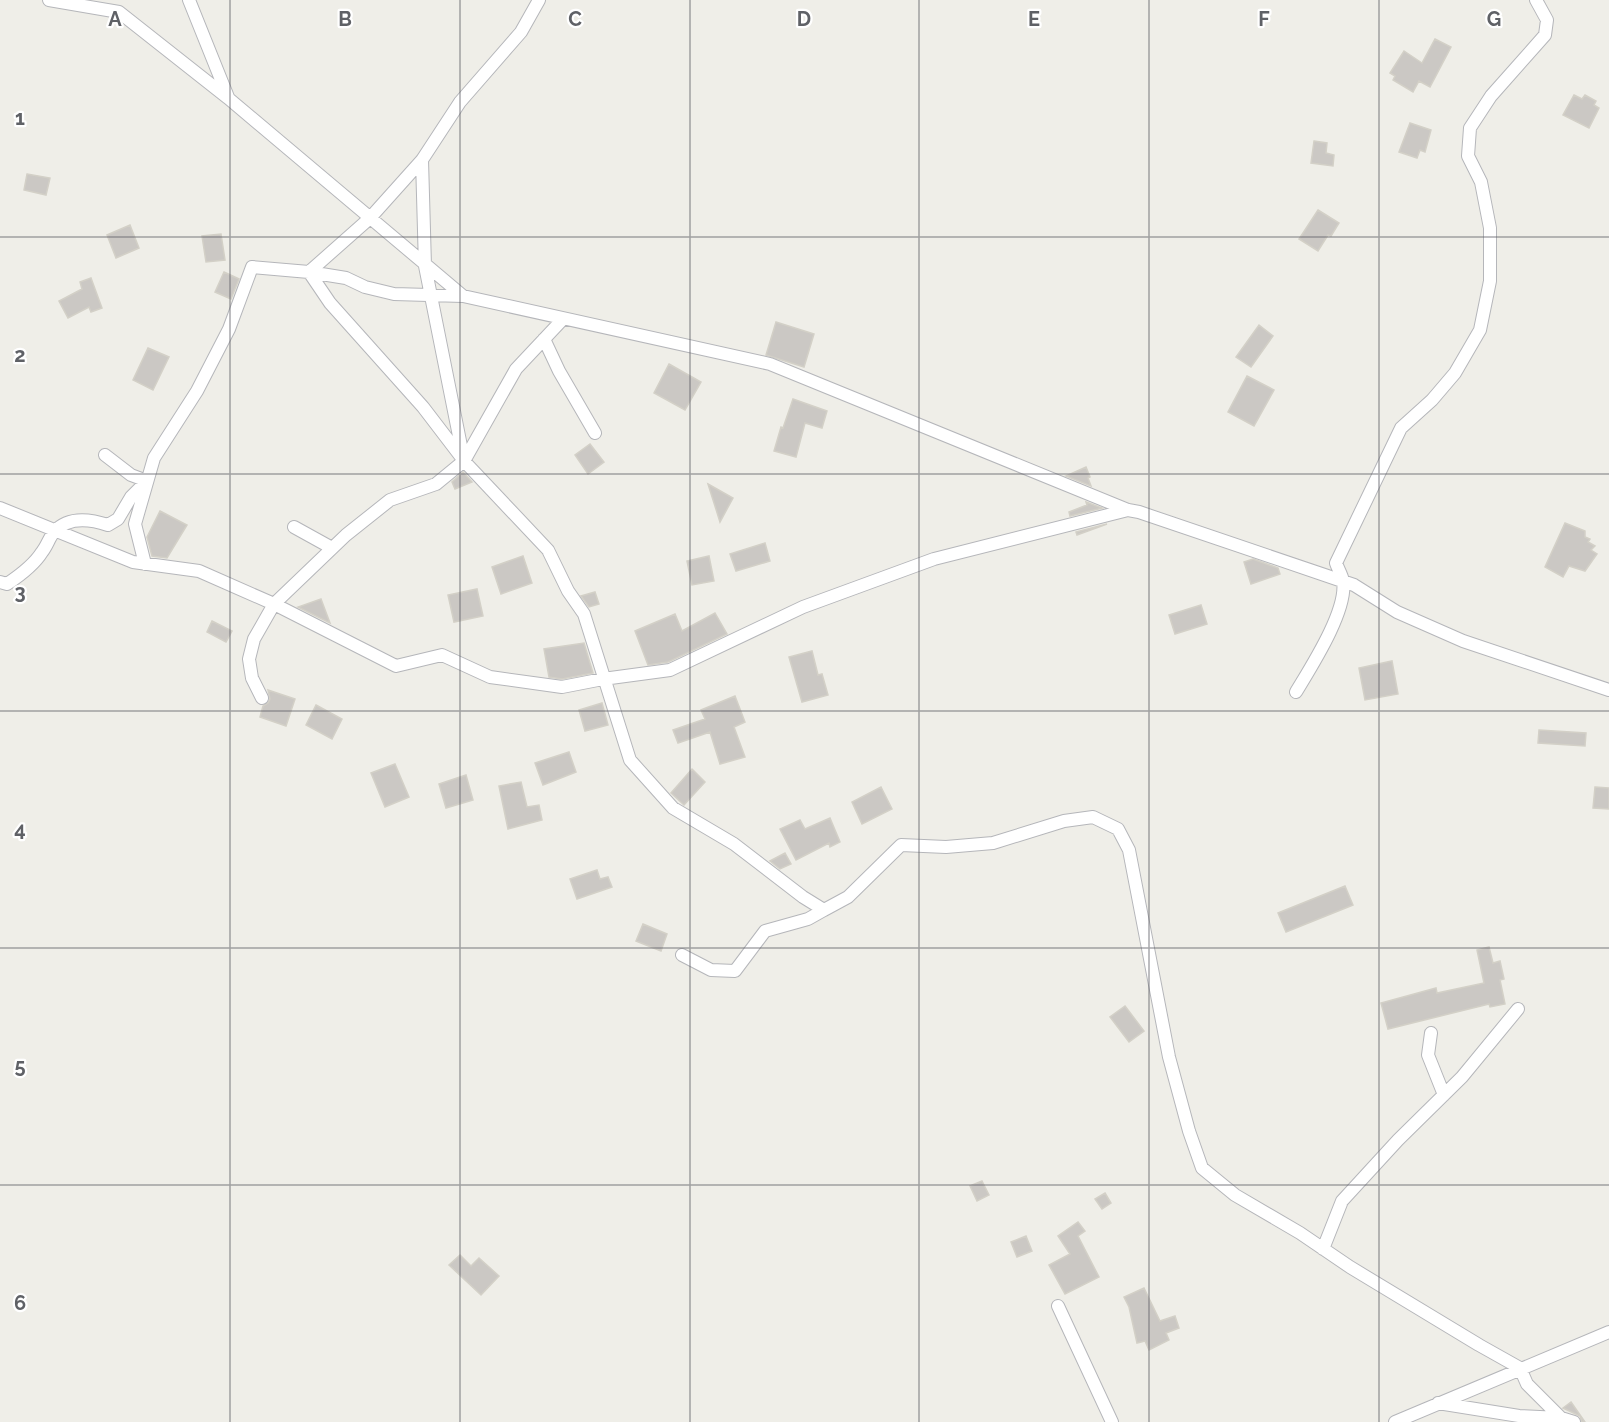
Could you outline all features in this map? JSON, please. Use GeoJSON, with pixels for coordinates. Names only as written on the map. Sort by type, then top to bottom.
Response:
{"type":"FeatureCollection","features":[{"type":"Feature","properties":{"kind":"street"},"geometry":{"type":"LineString","coordinates":[[50,0],[119,12],[228,98],[463,296]]}},
{"type":"Feature","properties":{"kind":"street"},"geometry":{"type":"LineString","coordinates":[[189,0],[228,98]]}},
{"type":"Feature","properties":{"kind":"street"},"geometry":{"type":"LineString","coordinates":[[309,272],[370,219],[422,160],[460,102],[521,32],[539,0]]}},
{"type":"Feature","properties":{"kind":"street"},"geometry":{"type":"LineString","coordinates":[[1315,572],[1336,563],[1401,428],[1432,400],[1455,373],[1480,330],[1490,281],[1490,228],[1481,182],[1468,156],[1470,128],[1491,96],[1545,34],[1547,21],[1536,0]]}},
{"type":"Feature","properties":{"kind":"street"},"geometry":{"type":"LineString","coordinates":[[422,160],[425,266],[464,461]]}},
{"type":"Feature","properties":{"kind":"street"},"geometry":{"type":"LineString","coordinates":[[145,564],[135,524],[154,458],[197,391],[229,329],[252,267],[346,278],[394,294],[463,296],[518,306],[563,319],[770,364],[1128,510],[1354,585],[1397,612],[1463,641],[1609,690]]}},
{"type":"Feature","properties":{"kind":"street"},"geometry":{"type":"LineString","coordinates":[[309,272],[330,303],[423,407],[464,461],[548,550],[568,591],[584,614],[630,760],[673,808],[734,844],[803,897],[824,910]]}},
{"type":"Feature","properties":{"kind":"street"},"geometry":{"type":"LineString","coordinates":[[262,699],[252,678],[249,659],[254,639],[274,604],[332,548],[390,500],[436,483],[464,461],[516,369],[563,319]]}},
{"type":"Feature","properties":{"kind":"street"},"geometry":{"type":"LineString","coordinates":[[544,339],[559,371],[595,433]]}},
{"type":"Feature","properties":{"kind":"street"},"geometry":{"type":"LineString","coordinates":[[105,455],[131,475],[147,481]]}},
{"type":"Feature","properties":{"kind":"street"},"geometry":{"type":"LineString","coordinates":[[0,582],[7,584],[26,569],[41,554],[55,531],[76,519],[93,520],[108,525],[118,519],[131,497],[147,481]]}},
{"type":"Feature","properties":{"kind":"street"},"geometry":{"type":"LineString","coordinates":[[0,508],[133,562],[199,571],[274,604],[396,666],[442,655],[490,677],[562,687],[670,670],[803,607],[934,559],[1128,510]]}},
{"type":"Feature","properties":{"kind":"street"},"geometry":{"type":"LineString","coordinates":[[294,527],[332,548]]}},
{"type":"Feature","properties":{"kind":"street"},"geometry":{"type":"LineString","coordinates":[[1296,692],[1320,653],[1339,610],[1343,582],[1336,563]]}},
{"type":"Feature","properties":{"kind":"street"},"geometry":{"type":"LineString","coordinates":[[681,955],[711,970],[735,971],[765,931],[808,919],[848,897],[901,845],[946,847],[993,843],[1064,821],[1093,817],[1118,829],[1129,850],[1169,1057],[1189,1131],[1202,1168],[1235,1195],[1479,1346],[1520,1368],[1527,1384],[1561,1418]]}},
{"type":"Feature","properties":{"kind":"street"},"geometry":{"type":"LineString","coordinates":[[1323,1249],[1342,1202],[1398,1140],[1462,1077],[1518,1009]]}},
{"type":"Feature","properties":{"kind":"street"},"geometry":{"type":"LineString","coordinates":[[1431,1034],[1428,1055],[1444,1095]]}},
{"type":"Feature","properties":{"kind":"street"},"geometry":{"type":"LineString","coordinates":[[1058,1306],[1112,1422]]}},
{"type":"Feature","properties":{"kind":"street"},"geometry":{"type":"LineString","coordinates":[[1395,1422],[1609,1332]]}},
{"type":"Feature","properties":{"kind":"street"},"geometry":{"type":"LineString","coordinates":[[1438,1403],[1519,1416],[1561,1418],[1574,1422]]}},
{"type":"Feature","properties":{"kind":"building"},"geometry":{"type":"Polygon","coordinates":[[[1435,39],[1451,47],[1430,87],[1419,81],[1413,92],[1393,80],[1395,76],[1390,73],[1404,51],[1422,63],[1435,39]]]}},
{"type":"Feature","properties":{"kind":"building"},"geometry":{"type":"Polygon","coordinates":[[[1574,95],[1582,99],[1585,95],[1596,101],[1594,105],[1599,108],[1589,128],[1563,115],[1574,95]]]}},
{"type":"Feature","properties":{"kind":"building"},"geometry":{"type":"Polygon","coordinates":[[[1410,123],[1431,130],[1425,152],[1420,150],[1417,158],[1399,152],[1410,123]]]}},
{"type":"Feature","properties":{"kind":"building"},"geometry":{"type":"Polygon","coordinates":[[[1314,141],[1327,143],[1326,153],[1334,155],[1333,166],[1311,163],[1314,141]]]}},
{"type":"Feature","properties":{"kind":"building"},"geometry":{"type":"Polygon","coordinates":[[[27,174],[50,178],[46,195],[24,190],[27,174]]]}},
{"type":"Feature","properties":{"kind":"building"},"geometry":{"type":"Polygon","coordinates":[[[1318,210],[1339,223],[1318,251],[1299,239],[1318,210]]]}},
{"type":"Feature","properties":{"kind":"building"},"geometry":{"type":"Polygon","coordinates":[[[130,225],[139,248],[116,258],[107,235],[130,225]]]}},
{"type":"Feature","properties":{"kind":"building"},"geometry":{"type":"Polygon","coordinates":[[[221,234],[225,260],[206,262],[202,236],[221,234]]]}},
{"type":"Feature","properties":{"kind":"building"},"geometry":{"type":"Polygon","coordinates":[[[224,272],[239,279],[231,299],[215,292],[224,272]]]}},
{"type":"Feature","properties":{"kind":"building"},"geometry":{"type":"Polygon","coordinates":[[[91,278],[102,308],[91,312],[89,307],[68,318],[59,301],[82,289],[80,282],[91,278]]]}},
{"type":"Feature","properties":{"kind":"building"},"geometry":{"type":"Polygon","coordinates":[[[776,322],[814,334],[804,367],[766,355],[776,322]]]}},
{"type":"Feature","properties":{"kind":"building"},"geometry":{"type":"Polygon","coordinates":[[[1259,325],[1273,336],[1251,367],[1236,357],[1259,325]]]}},
{"type":"Feature","properties":{"kind":"building"},"geometry":{"type":"Polygon","coordinates":[[[148,348],[169,357],[153,390],[133,380],[148,348]]]}},
{"type":"Feature","properties":{"kind":"building"},"geometry":{"type":"Polygon","coordinates":[[[669,364],[701,382],[685,410],[654,393],[669,364]]]}},
{"type":"Feature","properties":{"kind":"building"},"geometry":{"type":"Polygon","coordinates":[[[1247,376],[1274,390],[1254,426],[1228,412],[1247,376]]]}},
{"type":"Feature","properties":{"kind":"building"},"geometry":{"type":"Polygon","coordinates":[[[793,399],[827,411],[822,428],[805,423],[796,457],[774,451],[793,399]]]}},
{"type":"Feature","properties":{"kind":"building"},"geometry":{"type":"Polygon","coordinates":[[[590,444],[604,462],[588,474],[575,455],[590,444]]]}},
{"type":"Feature","properties":{"kind":"building"},"geometry":{"type":"Polygon","coordinates":[[[1086,467],[1091,486],[1066,476],[1086,467]]]}},
{"type":"Feature","properties":{"kind":"building"},"geometry":{"type":"Polygon","coordinates":[[[463,472],[472,482],[455,489],[452,482],[463,472]]]}},
{"type":"Feature","properties":{"kind":"building"},"geometry":{"type":"Polygon","coordinates":[[[708,484],[733,498],[720,522],[708,484]]]}},
{"type":"Feature","properties":{"kind":"building"},"geometry":{"type":"Polygon","coordinates":[[[1086,502],[1102,508],[1070,516],[1069,512],[1087,505],[1086,502]]]}},
{"type":"Feature","properties":{"kind":"building"},"geometry":{"type":"Polygon","coordinates":[[[160,511],[187,525],[167,558],[152,556],[147,537],[160,511]]]}},
{"type":"Feature","properties":{"kind":"building"},"geometry":{"type":"Polygon","coordinates":[[[1565,523],[1585,531],[1585,537],[1590,539],[1588,542],[1595,546],[1591,550],[1597,554],[1585,571],[1569,566],[1563,577],[1545,567],[1565,523]]]}},
{"type":"Feature","properties":{"kind":"building"},"geometry":{"type":"Polygon","coordinates":[[[1107,524],[1077,535],[1076,532],[1107,524]]]}},
{"type":"Feature","properties":{"kind":"building"},"geometry":{"type":"Polygon","coordinates":[[[765,543],[770,561],[736,571],[730,554],[765,543]]]}},
{"type":"Feature","properties":{"kind":"building"},"geometry":{"type":"Polygon","coordinates":[[[523,556],[532,583],[501,594],[492,567],[523,556]]]}},
{"type":"Feature","properties":{"kind":"building"},"geometry":{"type":"Polygon","coordinates":[[[709,556],[714,581],[692,585],[687,561],[709,556]]]}},
{"type":"Feature","properties":{"kind":"building"},"geometry":{"type":"Polygon","coordinates":[[[1253,559],[1278,568],[1280,574],[1251,584],[1244,562],[1253,559]]]}},
{"type":"Feature","properties":{"kind":"building"},"geometry":{"type":"Polygon","coordinates":[[[477,589],[483,616],[454,622],[448,595],[477,589]]]}},
{"type":"Feature","properties":{"kind":"building"},"geometry":{"type":"Polygon","coordinates":[[[595,592],[599,604],[589,607],[581,596],[595,592]]]}},
{"type":"Feature","properties":{"kind":"building"},"geometry":{"type":"Polygon","coordinates":[[[321,599],[330,623],[298,607],[321,599]]]}},
{"type":"Feature","properties":{"kind":"building"},"geometry":{"type":"Polygon","coordinates":[[[1201,605],[1207,624],[1175,634],[1169,615],[1201,605]]]}},
{"type":"Feature","properties":{"kind":"building"},"geometry":{"type":"Polygon","coordinates":[[[715,613],[727,634],[668,662],[648,665],[635,631],[675,614],[682,631],[715,613]]]}},
{"type":"Feature","properties":{"kind":"building"},"geometry":{"type":"Polygon","coordinates":[[[212,621],[232,631],[226,642],[207,632],[212,621]]]}},
{"type":"Feature","properties":{"kind":"building"},"geometry":{"type":"Polygon","coordinates":[[[584,643],[593,673],[562,679],[549,677],[544,649],[584,643]]]}},
{"type":"Feature","properties":{"kind":"building"},"geometry":{"type":"Polygon","coordinates":[[[812,651],[818,675],[822,674],[828,695],[802,702],[789,657],[812,651]]]}},
{"type":"Feature","properties":{"kind":"building"},"geometry":{"type":"Polygon","coordinates":[[[1392,661],[1398,694],[1365,700],[1359,668],[1392,661]]]}},
{"type":"Feature","properties":{"kind":"building"},"geometry":{"type":"Polygon","coordinates":[[[268,690],[295,699],[286,726],[260,717],[263,706],[270,699],[268,690]]]}},
{"type":"Feature","properties":{"kind":"building"},"geometry":{"type":"Polygon","coordinates":[[[735,696],[745,722],[734,727],[745,757],[720,764],[710,732],[678,743],[673,730],[705,719],[701,710],[735,696]]]}},
{"type":"Feature","properties":{"kind":"building"},"geometry":{"type":"Polygon","coordinates":[[[602,703],[608,725],[585,731],[579,710],[602,703]]]}},
{"type":"Feature","properties":{"kind":"building"},"geometry":{"type":"Polygon","coordinates":[[[316,705],[342,719],[332,739],[306,725],[316,705]]]}},
{"type":"Feature","properties":{"kind":"building"},"geometry":{"type":"Polygon","coordinates":[[[1539,730],[1586,733],[1585,746],[1538,743],[1539,730]]]}},
{"type":"Feature","properties":{"kind":"building"},"geometry":{"type":"Polygon","coordinates":[[[569,752],[576,772],[543,785],[535,763],[569,752]]]}},
{"type":"Feature","properties":{"kind":"building"},"geometry":{"type":"Polygon","coordinates":[[[395,764],[409,797],[385,807],[371,773],[395,764]]]}},
{"type":"Feature","properties":{"kind":"building"},"geometry":{"type":"Polygon","coordinates":[[[692,769],[705,782],[684,805],[671,793],[692,769]]]}},
{"type":"Feature","properties":{"kind":"building"},"geometry":{"type":"Polygon","coordinates":[[[466,775],[473,800],[446,808],[439,784],[466,775]]]}},
{"type":"Feature","properties":{"kind":"building"},"geometry":{"type":"Polygon","coordinates":[[[521,782],[527,807],[539,805],[542,820],[508,829],[499,786],[521,782]]]}},
{"type":"Feature","properties":{"kind":"building"},"geometry":{"type":"Polygon","coordinates":[[[881,787],[892,809],[862,824],[852,802],[881,787]]]}},
{"type":"Feature","properties":{"kind":"building"},"geometry":{"type":"Polygon","coordinates":[[[1595,787],[1609,788],[1609,809],[1593,808],[1595,787]]]}},
{"type":"Feature","properties":{"kind":"building"},"geometry":{"type":"Polygon","coordinates":[[[830,818],[840,842],[830,847],[829,843],[796,860],[780,829],[800,820],[805,829],[830,818]]]}},
{"type":"Feature","properties":{"kind":"building"},"geometry":{"type":"Polygon","coordinates":[[[785,853],[791,864],[780,869],[770,861],[785,853]]]}},
{"type":"Feature","properties":{"kind":"building"},"geometry":{"type":"Polygon","coordinates":[[[597,870],[600,879],[608,877],[612,887],[577,899],[570,879],[597,870]]]}},
{"type":"Feature","properties":{"kind":"building"},"geometry":{"type":"Polygon","coordinates":[[[1345,886],[1353,905],[1286,932],[1278,913],[1345,886]]]}},
{"type":"Feature","properties":{"kind":"building"},"geometry":{"type":"Polygon","coordinates":[[[643,924],[667,934],[661,951],[636,941],[643,924]]]}},
{"type":"Feature","properties":{"kind":"building"},"geometry":{"type":"Polygon","coordinates":[[[1489,947],[1493,963],[1500,961],[1504,979],[1500,980],[1505,1004],[1490,1007],[1489,1004],[1388,1029],[1381,1003],[1436,988],[1437,993],[1484,983],[1477,950],[1489,947]]]}},
{"type":"Feature","properties":{"kind":"building"},"geometry":{"type":"Polygon","coordinates":[[[1125,1006],[1144,1031],[1129,1042],[1110,1017],[1125,1006]]]}},
{"type":"Feature","properties":{"kind":"building"},"geometry":{"type":"Polygon","coordinates":[[[982,1181],[989,1195],[977,1201],[970,1186],[982,1181]]]}},
{"type":"Feature","properties":{"kind":"building"},"geometry":{"type":"Polygon","coordinates":[[[1105,1193],[1111,1203],[1102,1209],[1095,1199],[1105,1193]]]}},
{"type":"Feature","properties":{"kind":"building"},"geometry":{"type":"Polygon","coordinates":[[[1078,1222],[1085,1231],[1078,1236],[1099,1277],[1065,1294],[1049,1265],[1070,1254],[1058,1236],[1078,1222]]]}},
{"type":"Feature","properties":{"kind":"building"},"geometry":{"type":"Polygon","coordinates":[[[1026,1236],[1032,1251],[1017,1257],[1011,1242],[1026,1236]]]}},
{"type":"Feature","properties":{"kind":"building"},"geometry":{"type":"Polygon","coordinates":[[[460,1255],[471,1266],[479,1258],[499,1276],[481,1295],[449,1265],[460,1255]]]}},
{"type":"Feature","properties":{"kind":"building"},"geometry":{"type":"Polygon","coordinates":[[[1144,1288],[1160,1321],[1175,1316],[1179,1328],[1166,1333],[1169,1340],[1149,1350],[1145,1341],[1137,1343],[1129,1307],[1124,1297],[1144,1288]]]}},
{"type":"Feature","properties":{"kind":"building"},"geometry":{"type":"Polygon","coordinates":[[[1571,1402],[1585,1422],[1582,1422],[1580,1416],[1563,1408],[1571,1402]]]}}]}
